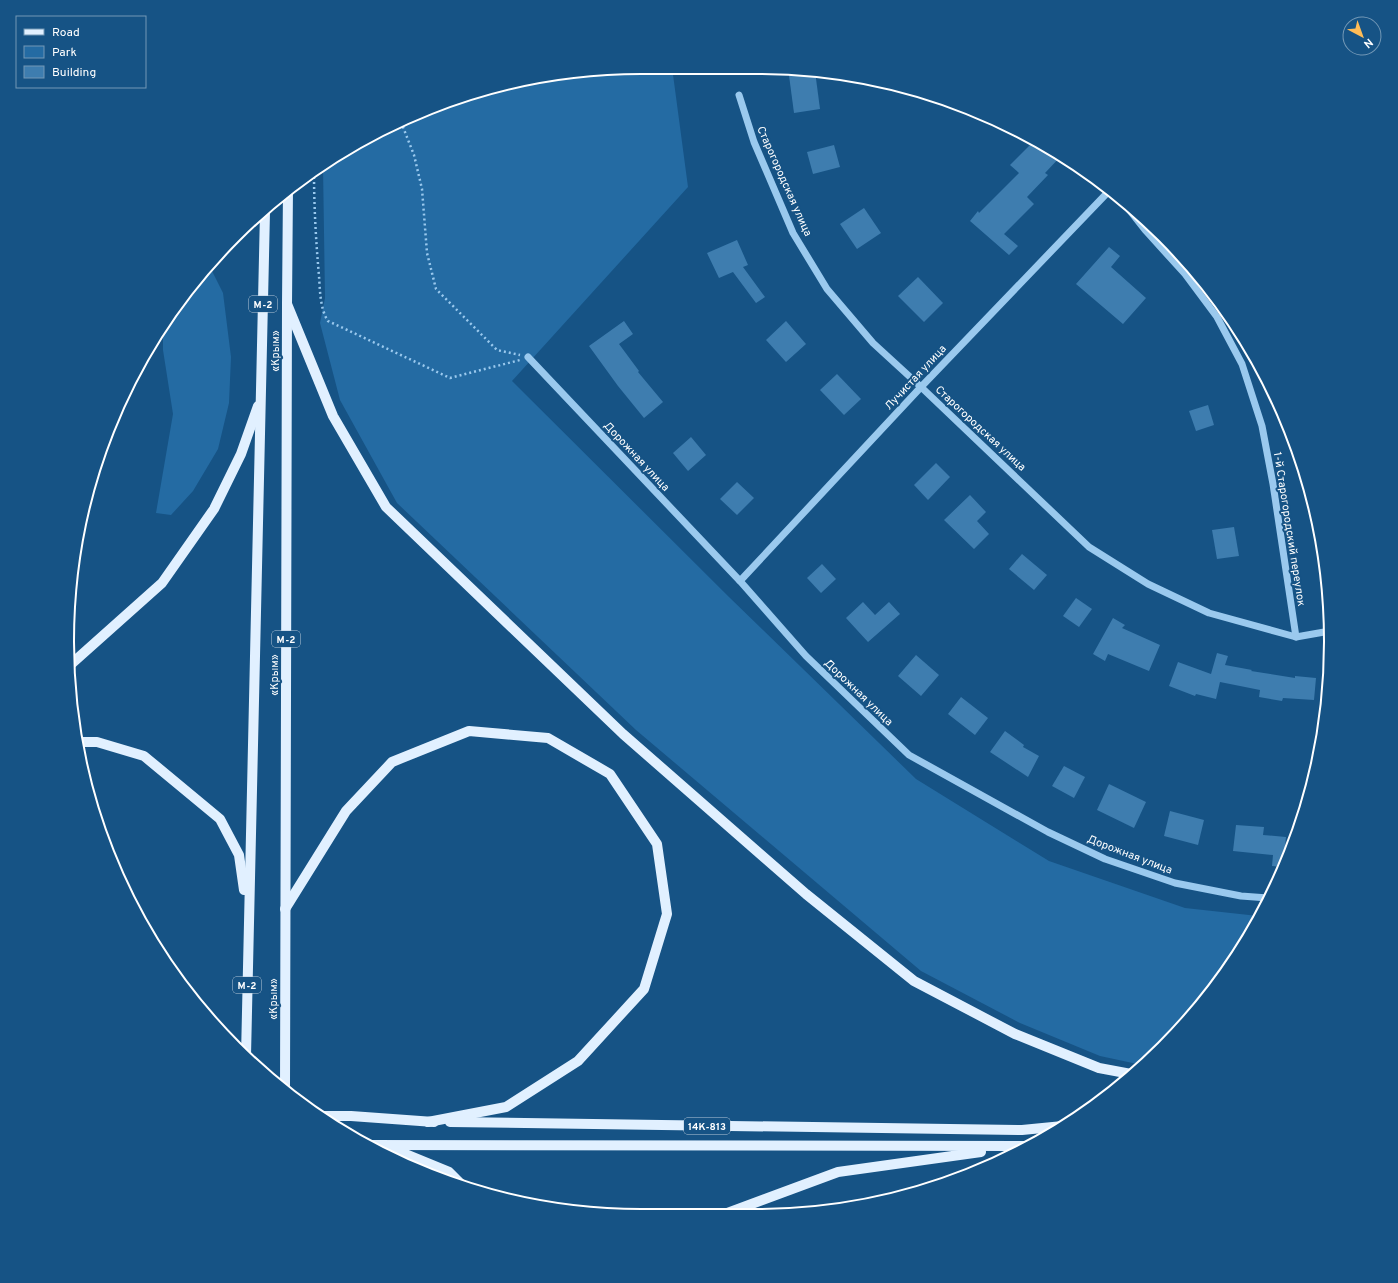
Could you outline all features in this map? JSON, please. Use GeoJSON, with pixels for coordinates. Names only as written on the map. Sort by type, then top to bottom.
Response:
{"type":"FeatureCollection","features":[{"type":"Feature","properties":{"kind":"main road","name":"«Крым»"},"geometry":{"type":"LineString","coordinates":[[285,1083],[288,198]]}},
{"type":"Feature","properties":{"kind":"main road","name":"«Крым»"},"geometry":{"type":"LineString","coordinates":[[246,1049],[265,217]]}},
{"type":"Feature","properties":{"kind":"main road"},"geometry":{"type":"LineString","coordinates":[[287,304],[333,416],[386,507],[623,734],[806,894],[914,981],[1015,1034],[1099,1068],[1125,1073]]}},
{"type":"Feature","properties":{"kind":"main road"},"geometry":{"type":"LineString","coordinates":[[75,661],[162,583],[214,509],[241,454],[261,397]]}},
{"type":"Feature","properties":{"kind":"main road"},"geometry":{"type":"LineString","coordinates":[[285,909],[346,811],[392,762],[470,730],[548,738],[610,774],[657,844],[667,914],[644,989],[578,1061],[506,1107],[428,1122]]}},
{"type":"Feature","properties":{"kind":"main road"},"geometry":{"type":"LineString","coordinates":[[83,742],[97,742],[144,756],[220,820],[239,854],[248,915]]}},
{"type":"Feature","properties":{"kind":"main road","name":"14К-813"},"geometry":{"type":"LineString","coordinates":[[331,1116],[351,1116],[428,1122],[1022,1130],[1049,1127]]}},
{"type":"Feature","properties":{"kind":"main road"},"geometry":{"type":"LineString","coordinates":[[382,1145],[449,1172],[454,1177]]}},
{"type":"Feature","properties":{"kind":"main road","name":"14К-813"},"geometry":{"type":"LineString","coordinates":[[382,1145],[1015,1146]]}},
{"type":"Feature","properties":{"kind":"main road"},"geometry":{"type":"LineString","coordinates":[[738,1209],[838,1172],[1012,1147]]}},
{"type":"Feature","properties":{"kind":"street","name":"Старогородская улица"},"geometry":{"type":"LineString","coordinates":[[739,95],[754,142],[794,233],[827,289],[873,343],[921,386],[1088,547],[1148,584],[1209,613],[1296,637],[1324,632]]}},
{"type":"Feature","properties":{"kind":"street","name":"Лучистая улица"},"geometry":{"type":"LineString","coordinates":[[740,581],[921,386],[1106,194]]}},
{"type":"Feature","properties":{"kind":"street","name":"1-й Старогородский переулок"},"geometry":{"type":"LineString","coordinates":[[1140,223],[1185,274],[1217,317],[1242,364],[1262,426],[1273,484],[1296,637]]}},
{"type":"Feature","properties":{"kind":"street","name":"Дорожная улица"},"geometry":{"type":"LineString","coordinates":[[528,358],[740,581],[806,656],[909,755],[1048,832],[1104,859],[1175,883],[1241,896],[1262,898]]}},
{"type":"Feature","properties":{"kind":"path"},"geometry":{"type":"LineString","coordinates":[[403,127],[414,155],[422,189],[427,253],[436,289],[497,350],[528,358]]}},
{"type":"Feature","properties":{"kind":"path"},"geometry":{"type":"LineString","coordinates":[[314,178],[317,256],[320,291],[325,316],[328,321],[450,378],[528,358]]}},
{"type":"Feature","properties":{"kind":"green space"},"geometry":{"type":"Polygon","coordinates":[[[673,74],[688,187],[512,381],[729,597],[916,779],[1049,861],[1185,908],[1253,915],[1228,957],[1207,987],[1158,1043],[1136,1064],[1100,1056],[1020,1023],[921,971],[636,730],[397,503],[340,400],[320,323],[325,298],[323,172],[326,170],[358,150],[424,117],[495,93],[567,79],[604,75],[673,74]]]}},
{"type":"Feature","properties":{"kind":"green space"},"geometry":{"type":"Polygon","coordinates":[[[212,271],[223,293],[231,357],[229,403],[218,449],[193,491],[171,515],[156,513],[173,414],[163,350],[163,337],[191,296],[212,271]]]}},
{"type":"Feature","properties":{"kind":"building"},"geometry":{"type":"Polygon","coordinates":[[[789,75],[816,77],[820,109],[794,113],[789,75]]]}},
{"type":"Feature","properties":{"kind":"building"},"geometry":{"type":"Polygon","coordinates":[[[834,145],[840,167],[813,174],[807,152],[834,145]]]}},
{"type":"Feature","properties":{"kind":"building"},"geometry":{"type":"Polygon","coordinates":[[[1030,145],[1057,160],[1045,173],[1048,175],[1027,197],[1034,204],[1004,234],[1018,246],[1009,255],[970,221],[978,211],[979,213],[1019,173],[1010,165],[1030,145]]]}},
{"type":"Feature","properties":{"kind":"building"},"geometry":{"type":"Polygon","coordinates":[[[864,208],[881,233],[857,249],[840,224],[864,208]]]}},
{"type":"Feature","properties":{"kind":"building"},"geometry":{"type":"Polygon","coordinates":[[[737,240],[748,265],[743,267],[765,297],[756,303],[733,272],[719,278],[707,253],[737,240]]]}},
{"type":"Feature","properties":{"kind":"building"},"geometry":{"type":"Polygon","coordinates":[[[1109,247],[1120,256],[1111,267],[1146,298],[1123,324],[1076,284],[1109,247]]]}},
{"type":"Feature","properties":{"kind":"building"},"geometry":{"type":"Polygon","coordinates":[[[918,277],[943,303],[924,322],[898,296],[918,277]]]}},
{"type":"Feature","properties":{"kind":"building"},"geometry":{"type":"Polygon","coordinates":[[[624,321],[633,334],[619,344],[639,371],[638,372],[663,402],[644,418],[618,386],[589,346],[624,321]]]}},
{"type":"Feature","properties":{"kind":"building"},"geometry":{"type":"Polygon","coordinates":[[[786,321],[806,344],[786,362],[766,340],[786,321]]]}},
{"type":"Feature","properties":{"kind":"building"},"geometry":{"type":"Polygon","coordinates":[[[837,374],[861,399],[844,415],[820,390],[837,374]]]}},
{"type":"Feature","properties":{"kind":"building"},"geometry":{"type":"Polygon","coordinates":[[[1208,405],[1214,425],[1196,431],[1189,411],[1208,405]]]}},
{"type":"Feature","properties":{"kind":"building"},"geometry":{"type":"Polygon","coordinates":[[[691,437],[706,455],[688,471],[673,453],[691,437]]]}},
{"type":"Feature","properties":{"kind":"building"},"geometry":{"type":"Polygon","coordinates":[[[936,463],[950,477],[928,500],[914,485],[936,463]]]}},
{"type":"Feature","properties":{"kind":"building"},"geometry":{"type":"Polygon","coordinates":[[[737,482],[754,498],[737,515],[720,499],[737,482]]]}},
{"type":"Feature","properties":{"kind":"building"},"geometry":{"type":"Polygon","coordinates":[[[970,495],[986,512],[977,521],[989,534],[974,549],[944,520],[970,495]]]}},
{"type":"Feature","properties":{"kind":"building"},"geometry":{"type":"Polygon","coordinates":[[[1234,527],[1239,556],[1217,559],[1212,530],[1234,527]]]}},
{"type":"Feature","properties":{"kind":"building"},"geometry":{"type":"Polygon","coordinates":[[[1022,554],[1047,575],[1034,590],[1009,569],[1022,554]]]}},
{"type":"Feature","properties":{"kind":"building"},"geometry":{"type":"Polygon","coordinates":[[[822,564],[836,579],[821,593],[807,578],[822,564]]]}},
{"type":"Feature","properties":{"kind":"building"},"geometry":{"type":"Polygon","coordinates":[[[1076,598],[1092,609],[1079,627],[1063,616],[1076,598]]]}},
{"type":"Feature","properties":{"kind":"building"},"geometry":{"type":"Polygon","coordinates":[[[863,602],[875,615],[889,602],[900,614],[868,642],[846,618],[863,602]]]}},
{"type":"Feature","properties":{"kind":"building"},"geometry":{"type":"Polygon","coordinates":[[[1113,618],[1125,625],[1122,628],[1160,645],[1149,671],[1108,654],[1105,661],[1093,654],[1113,618]]]}},
{"type":"Feature","properties":{"kind":"building"},"geometry":{"type":"Polygon","coordinates":[[[1217,653],[1228,656],[1225,665],[1295,678],[1295,676],[1316,678],[1314,700],[1283,698],[1282,701],[1259,697],[1260,690],[1220,682],[1216,699],[1196,694],[1195,696],[1169,686],[1178,662],[1211,674],[1217,653]]]}},
{"type":"Feature","properties":{"kind":"building"},"geometry":{"type":"Polygon","coordinates":[[[916,655],[939,675],[921,696],[898,676],[916,655]]]}},
{"type":"Feature","properties":{"kind":"building"},"geometry":{"type":"Polygon","coordinates":[[[961,697],[988,718],[975,735],[948,714],[961,697]]]}},
{"type":"Feature","properties":{"kind":"building"},"geometry":{"type":"Polygon","coordinates":[[[1005,731],[1024,745],[1023,747],[1039,756],[1028,777],[990,752],[1005,731]]]}},
{"type":"Feature","properties":{"kind":"building"},"geometry":{"type":"Polygon","coordinates":[[[1064,766],[1085,777],[1074,798],[1052,786],[1064,766]]]}},
{"type":"Feature","properties":{"kind":"building"},"geometry":{"type":"Polygon","coordinates":[[[1109,784],[1146,802],[1134,828],[1097,810],[1109,784]]]}},
{"type":"Feature","properties":{"kind":"building"},"geometry":{"type":"Polygon","coordinates":[[[1170,811],[1204,820],[1198,845],[1164,836],[1170,811]]]}},
{"type":"Feature","properties":{"kind":"building"},"geometry":{"type":"Polygon","coordinates":[[[1236,825],[1264,827],[1263,835],[1286,837],[1285,849],[1277,866],[1272,866],[1273,855],[1233,851],[1236,825]]]}}]}
